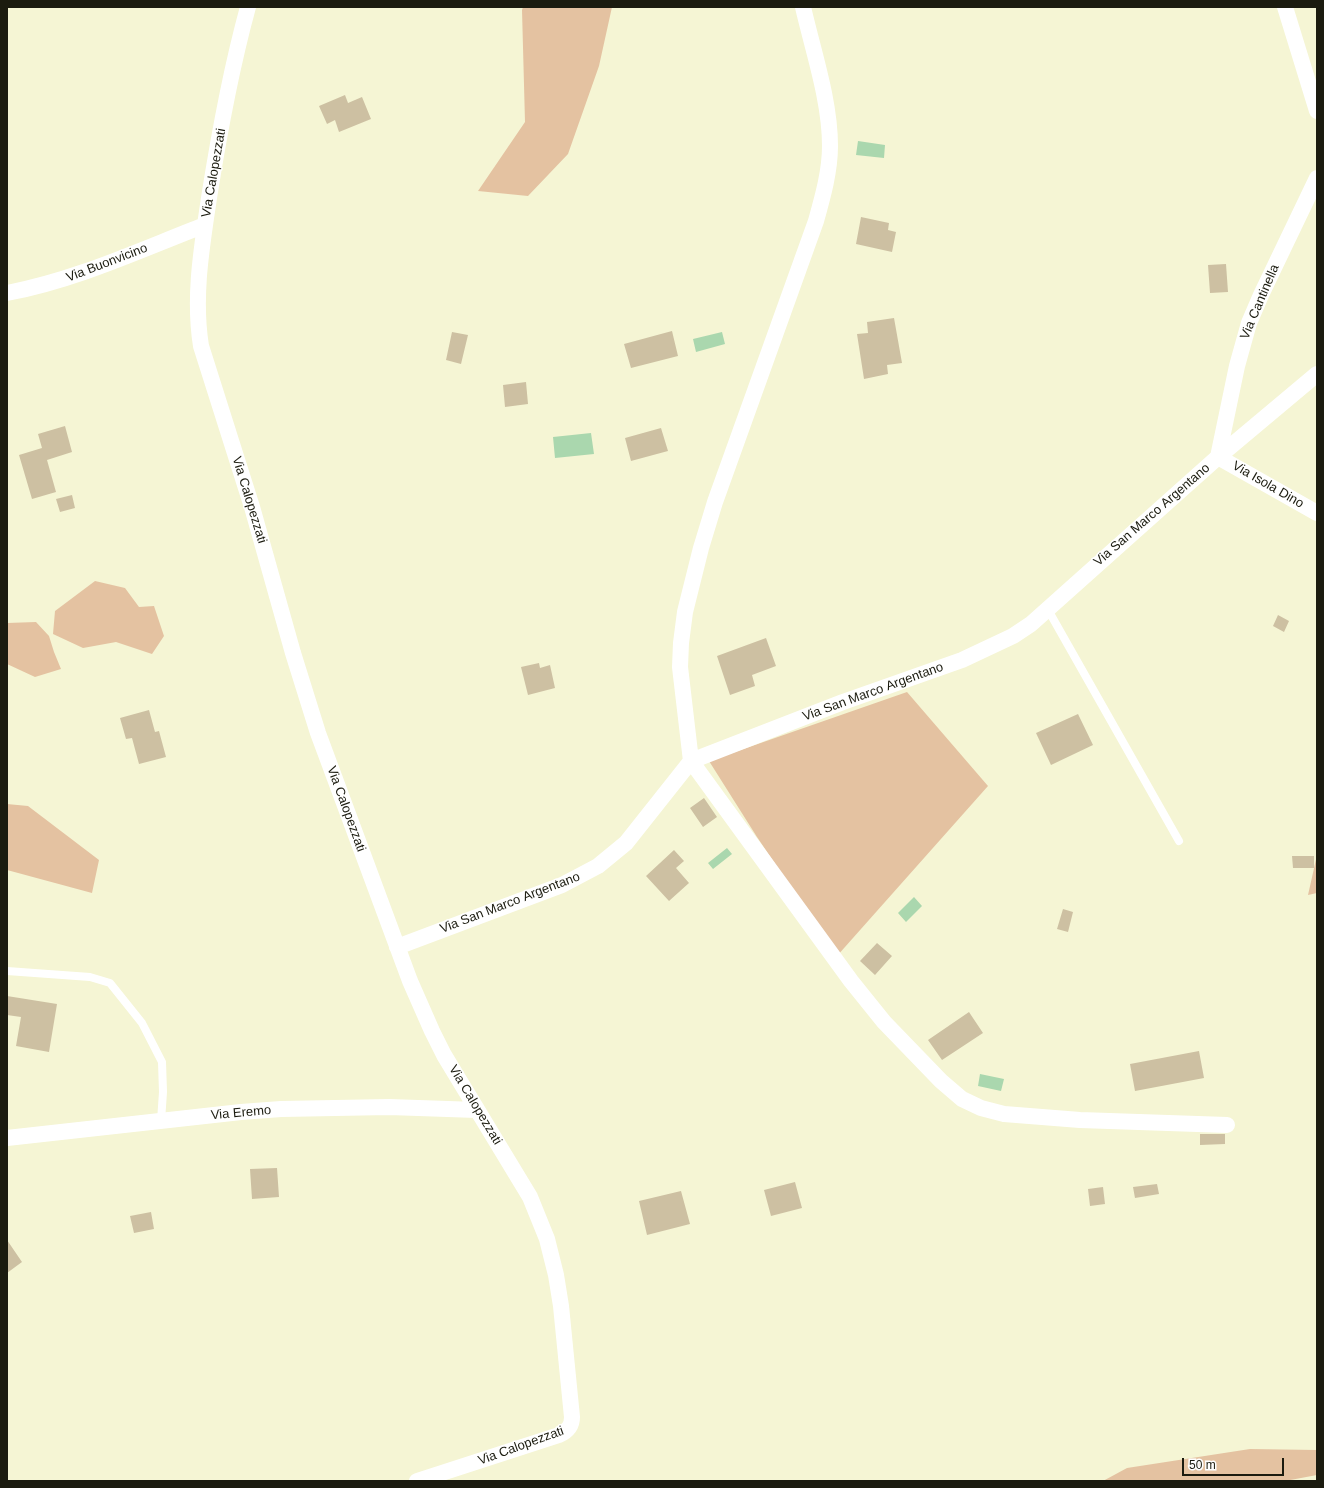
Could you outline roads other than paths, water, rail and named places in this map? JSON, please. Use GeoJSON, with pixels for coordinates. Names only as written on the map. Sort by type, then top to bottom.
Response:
{"type":"FeatureCollection","features":[{"type":"Feature","properties":{"kind":"street","name":"Via Calopezzati"},"geometry":{"type":"LineString","coordinates":[[248,7],[232,75],[205,225],[197,301],[198,326],[203,356],[250,501],[293,653],[318,733],[397,946],[416,996],[451,1068],[530,1197],[547,1239],[556,1275],[561,1306],[572,1421],[569,1429],[559,1435],[417,1481]]}},
{"type":"Feature","properties":{"kind":"street"},"geometry":{"type":"LineString","coordinates":[[803,7],[826,101],[830,129],[828,167],[824,191],[816,221],[715,502],[690,585],[680,654],[681,687],[691,761],[869,1004],[895,1034],[941,1081],[962,1099],[988,1110],[1012,1115],[1080,1120],[1226,1125]]}},
{"type":"Feature","properties":{"kind":"street"},"geometry":{"type":"LineString","coordinates":[[1286,7],[1317,111]]}},
{"type":"Feature","properties":{"kind":"street","name":"Via Cantinella"},"geometry":{"type":"LineString","coordinates":[[1218,456],[1237,366],[1249,323],[1317,178]]}},
{"type":"Feature","properties":{"kind":"street","name":"Via Buonvicino"},"geometry":{"type":"LineString","coordinates":[[7,293],[32,288],[71,277],[205,225]]}},
{"type":"Feature","properties":{"kind":"street","name":"Via San Marco Argentano"},"geometry":{"type":"LineString","coordinates":[[397,946],[562,885],[598,866],[626,844],[691,761],[843,702],[962,660],[1012,636],[1030,624],[1218,456],[1317,374]]}},
{"type":"Feature","properties":{"kind":"street","name":"Via Isola Dino"},"geometry":{"type":"LineString","coordinates":[[1218,456],[1317,512]]}},
{"type":"Feature","properties":{"kind":"street","name":"Via Eremo"},"geometry":{"type":"LineString","coordinates":[[8,1136],[241,1112],[295,1109],[389,1107],[477,1110]]}},
{"type":"Feature","properties":{"kind":"lane"},"geometry":{"type":"LineString","coordinates":[[1047,608],[1179,841]]}},
{"type":"Feature","properties":{"kind":"lane"},"geometry":{"type":"LineString","coordinates":[[7,971],[90,977],[110,983],[142,1023],[162,1062],[163,1092],[161,1121]]}}]}
